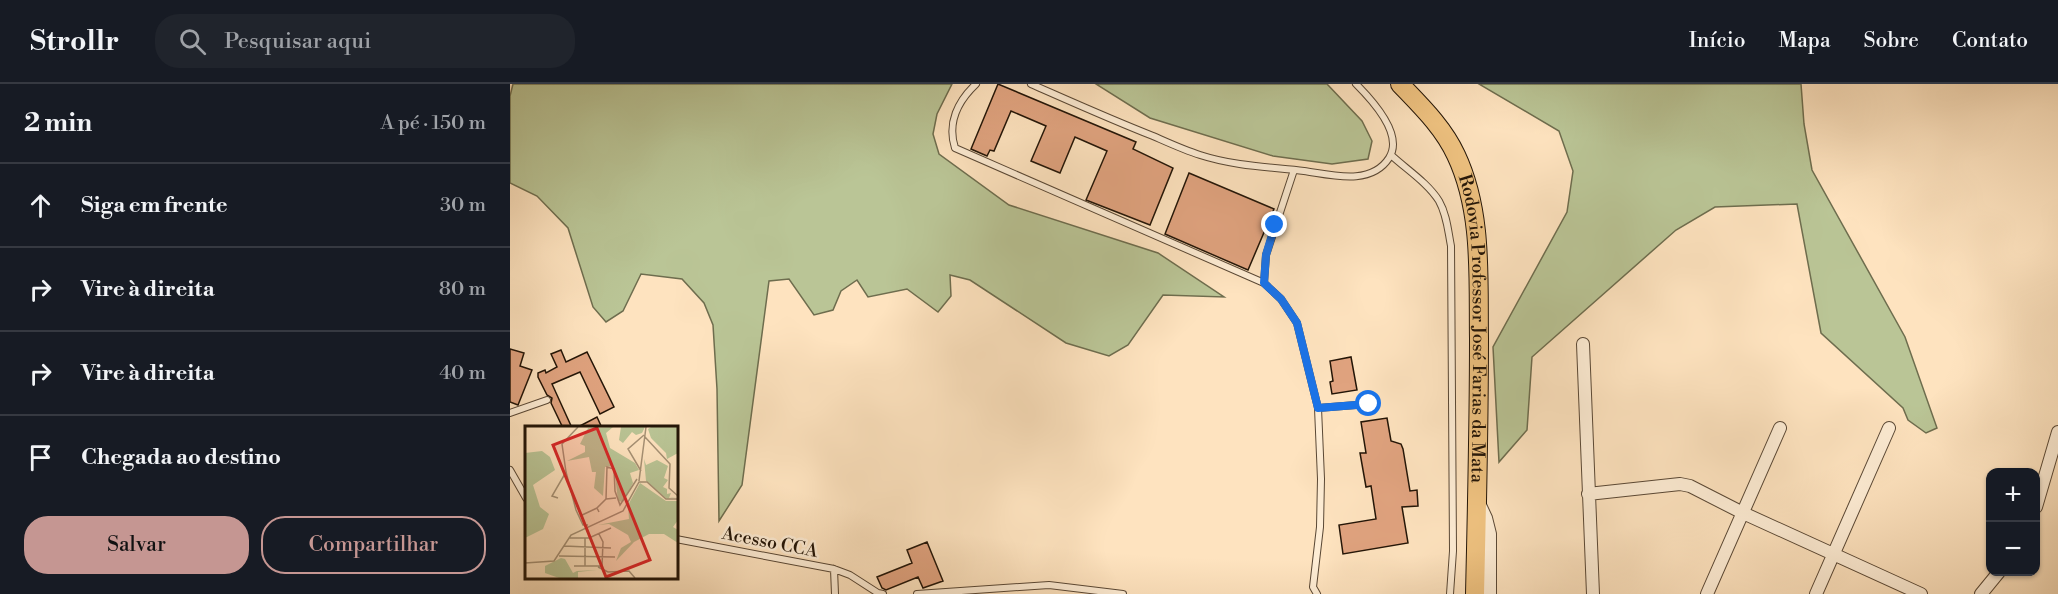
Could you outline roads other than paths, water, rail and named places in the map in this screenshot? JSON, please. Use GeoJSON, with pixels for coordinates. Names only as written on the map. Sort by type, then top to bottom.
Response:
{"type":"FeatureCollection","features":[{"type":"Feature","properties":{"kind":"main road","name":"Rodovia Professor José Farias da Mata"},"geometry":{"type":"LineString","coordinates":[[1400,84],[1445,134],[1457,156],[1472,203],[1478,265],[1479,407],[1476,594]]}},
{"type":"Feature","properties":{"kind":"street"},"geometry":{"type":"LineString","coordinates":[[1583,344],[1593,594]]}},
{"type":"Feature","properties":{"kind":"street"},"geometry":{"type":"LineString","coordinates":[[1707,594],[1780,428]]}},
{"type":"Feature","properties":{"kind":"street"},"geometry":{"type":"LineString","coordinates":[[1816,594],[1889,428]]}},
{"type":"Feature","properties":{"kind":"street"},"geometry":{"type":"LineString","coordinates":[[2040,493],[2058,432]]}},
{"type":"Feature","properties":{"kind":"street"},"geometry":{"type":"LineString","coordinates":[[1588,494],[1680,484],[1690,486],[1743,513],[1921,594]]}},
{"type":"Feature","properties":{"kind":"street"},"geometry":{"type":"LineString","coordinates":[[1477,500],[1486,518],[1490,534],[1490,594]]}},
{"type":"Feature","properties":{"kind":"street"},"geometry":{"type":"LineString","coordinates":[[1981,594],[1996,576]]}},
{"type":"Feature","properties":{"kind":"lane"},"geometry":{"type":"LineString","coordinates":[[976,84],[958,105],[955,114],[952,124],[955,148],[1264,283],[1281,299],[1297,323],[1318,408],[1321,479],[1320,527],[1313,587],[1307,594]]}},
{"type":"Feature","properties":{"kind":"lane"},"geometry":{"type":"LineString","coordinates":[[1031,84],[1200,155],[1227,162],[1352,176],[1368,175],[1385,163],[1394,146],[1385,120],[1356,84]]}},
{"type":"Feature","properties":{"kind":"lane"},"geometry":{"type":"LineString","coordinates":[[1391,155],[1439,201],[1446,219],[1451,246],[1453,551],[1450,594]]}},
{"type":"Feature","properties":{"kind":"lane"},"geometry":{"type":"LineString","coordinates":[[1264,283],[1266,255],[1294,170]]}},
{"type":"Feature","properties":{"kind":"lane"},"geometry":{"type":"LineString","coordinates":[[510,413],[547,400]]}},
{"type":"Feature","properties":{"kind":"lane"},"geometry":{"type":"LineString","coordinates":[[1318,408],[1369,404]]}},
{"type":"Feature","properties":{"kind":"lane"},"geometry":{"type":"LineString","coordinates":[[510,470],[525,496]]}},
{"type":"Feature","properties":{"kind":"lane","name":"Acesso CCA"},"geometry":{"type":"LineString","coordinates":[[678,539],[834,569],[835,594]]}},
{"type":"Feature","properties":{"kind":"lane"},"geometry":{"type":"LineString","coordinates":[[834,569],[850,574],[883,594]]}},
{"type":"Feature","properties":{"kind":"lane"},"geometry":{"type":"LineString","coordinates":[[917,594],[1049,585],[1123,594]]}},
{"type":"Feature","properties":{"kind":"lane"},"geometry":{"type":"LineString","coordinates":[[1313,587],[1317,594]]}}]}
